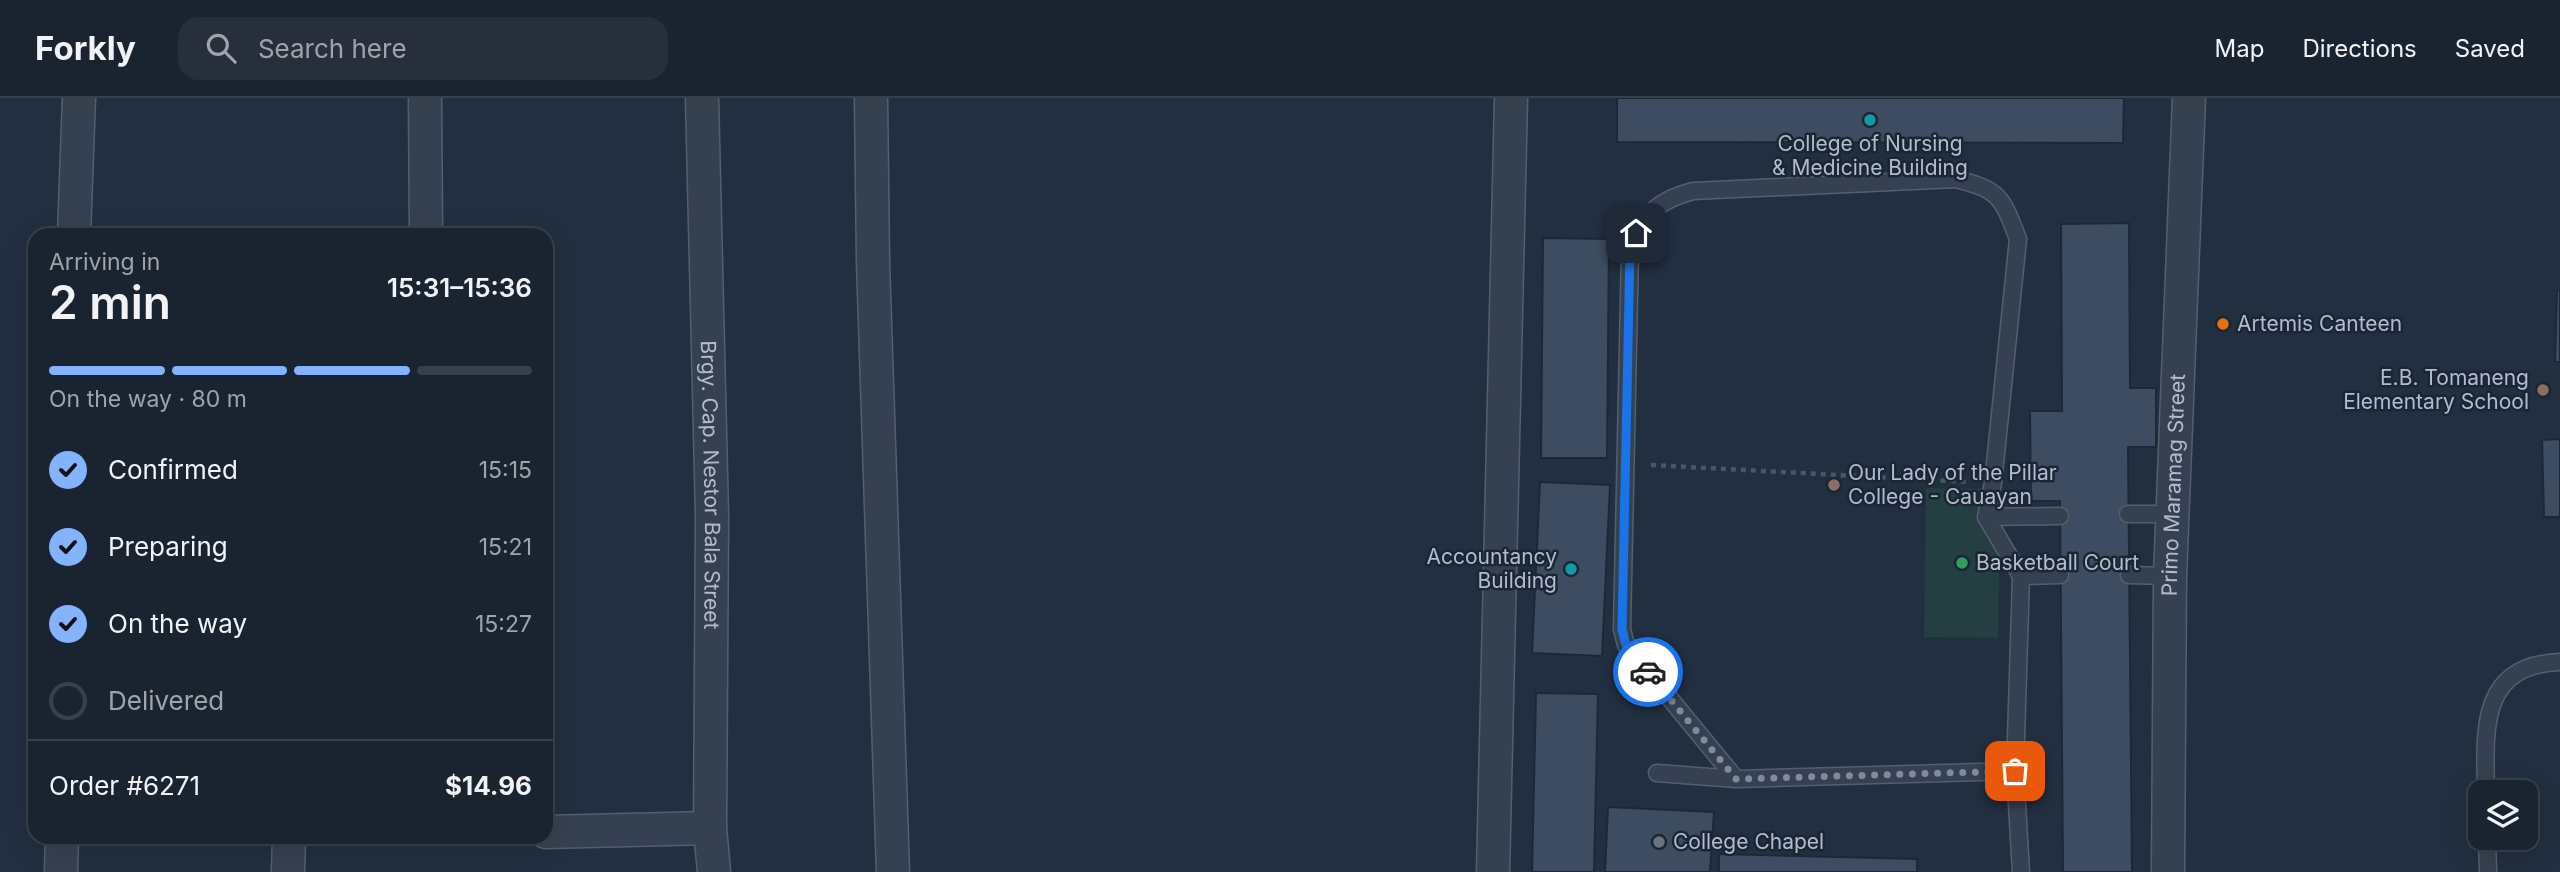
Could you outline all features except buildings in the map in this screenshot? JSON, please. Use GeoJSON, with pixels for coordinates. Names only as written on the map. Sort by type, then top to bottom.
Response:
{"type":"FeatureCollection","features":[{"type":"Feature","properties":{"kind":"street"},"geometry":{"type":"LineString","coordinates":[[74,228],[79,98]]}},
{"type":"Feature","properties":{"kind":"street"},"geometry":{"type":"LineString","coordinates":[[425,98],[426,228]]}},
{"type":"Feature","properties":{"kind":"street","name":"Brgy. Cap. Nestor Bala Street"},"geometry":{"type":"LineString","coordinates":[[702,98],[712,516],[710,828],[714,872]]}},
{"type":"Feature","properties":{"kind":"street"},"geometry":{"type":"LineString","coordinates":[[872,98],[873,262],[893,872]]}},
{"type":"Feature","properties":{"kind":"street"},"geometry":{"type":"LineString","coordinates":[[1493,872],[1511,98]]}},
{"type":"Feature","properties":{"kind":"street","name":"Primo Maramag Street"},"geometry":{"type":"LineString","coordinates":[[2168,872],[2171,576],[2189,98]]}},
{"type":"Feature","properties":{"kind":"street"},"geometry":{"type":"LineString","coordinates":[[553,832],[710,828]]}},
{"type":"Feature","properties":{"kind":"street"},"geometry":{"type":"LineString","coordinates":[[61,872],[62,844]]}},
{"type":"Feature","properties":{"kind":"street"},"geometry":{"type":"LineString","coordinates":[[288,872],[289,844]]}},
{"type":"Feature","properties":{"kind":"lane"},"geometry":{"type":"LineString","coordinates":[[1736,779],[1626,645],[1622,629],[1630,250],[1647,214],[1667,198],[1693,191],[1956,179],[1987,187],[2005,205],[2018,239],[1993,483],[1986,517],[2021,576],[2015,771],[2021,872]]}},
{"type":"Feature","properties":{"kind":"lane"},"geometry":{"type":"LineString","coordinates":[[2128,514],[2173,513]]}},
{"type":"Feature","properties":{"kind":"lane"},"geometry":{"type":"LineString","coordinates":[[1986,517],[2060,516]]}},
{"type":"Feature","properties":{"kind":"lane"},"geometry":{"type":"LineString","coordinates":[[2021,576],[2060,575]]}},
{"type":"Feature","properties":{"kind":"lane"},"geometry":{"type":"LineString","coordinates":[[2129,575],[2171,576]]}},
{"type":"Feature","properties":{"kind":"lane"},"geometry":{"type":"LineString","coordinates":[[2486,780],[2485,723],[2502,686],[2520,671],[2560,662]]}},
{"type":"Feature","properties":{"kind":"lane"},"geometry":{"type":"LineString","coordinates":[[1657,773],[1736,779],[2015,771]]}},
{"type":"Feature","properties":{"kind":"lane"},"geometry":{"type":"LineString","coordinates":[[2487,850],[2488,872]]}},
{"type":"Feature","properties":{"kind":"path"},"geometry":{"type":"LineString","coordinates":[[1626,464],[1993,483]]}},
{"type":"Feature","properties":{"kind":"green space","name":"Basketball Court"},"geometry":{"type":"Polygon","coordinates":[[[1926,488],[2001,489],[1998,638],[1924,637],[1926,488]]]}},
{"type":"Feature","properties":{"kind":"way so far"},"geometry":{"type":"LineString","coordinates":[[1648,672],[1736,779],[2015,771]]}},
{"type":"Feature","properties":{"kind":"place","name":"College of Nursing & Medicine Building"},"geometry":{"type":"Point","coordinates":[1870,120]}},
{"type":"Feature","properties":{"kind":"place","name":"Artemis Canteen"},"geometry":{"type":"Point","coordinates":[2223,324]}},
{"type":"Feature","properties":{"kind":"place","name":"E.B. Tomaneng Elementary School"},"geometry":{"type":"Point","coordinates":[2543,390]}},
{"type":"Feature","properties":{"kind":"place","name":"Our Lady of the Pillar College - Cauayan"},"geometry":{"type":"Point","coordinates":[1834,485]}},
{"type":"Feature","properties":{"kind":"place","name":"Basketball Court"},"geometry":{"type":"Point","coordinates":[1962,563]}},
{"type":"Feature","properties":{"kind":"place","name":"Accountancy Building"},"geometry":{"type":"Point","coordinates":[1571,569]}},
{"type":"Feature","properties":{"kind":"place","name":"College Chapel"},"geometry":{"type":"Point","coordinates":[1659,842]}},
{"type":"Feature","properties":{"kind":"route"},"geometry":{"type":"LineString","coordinates":[[1636,233],[1630,250],[1622,629],[1626,645],[1648,672]]}}]}
